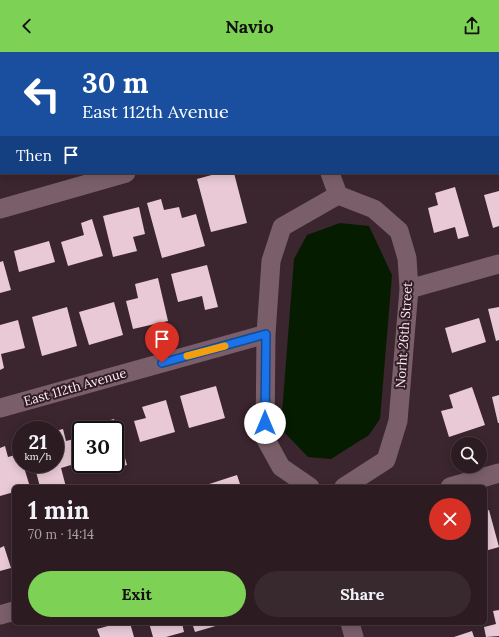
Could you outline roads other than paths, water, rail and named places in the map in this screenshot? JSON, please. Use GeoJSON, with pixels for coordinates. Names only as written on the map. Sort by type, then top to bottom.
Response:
{"type":"FeatureCollection","features":[{"type":"Feature","properties":{"kind":"street"},"geometry":{"type":"LineString","coordinates":[[0,209],[122,174]]}},
{"type":"Feature","properties":{"kind":"street"},"geometry":{"type":"LineString","coordinates":[[307,485],[281,467],[265,438],[266,334],[271,261],[282,227],[338,195],[330,174]]}},
{"type":"Feature","properties":{"kind":"street","name":"Norht 26th Street"},"geometry":{"type":"LineString","coordinates":[[338,195],[374,209],[399,231],[407,258],[409,289],[398,421],[386,460],[347,485]]}},
{"type":"Feature","properties":{"kind":"street"},"geometry":{"type":"LineString","coordinates":[[409,289],[499,264]]}},
{"type":"Feature","properties":{"kind":"street","name":"East 112th Avenue"},"geometry":{"type":"LineString","coordinates":[[0,408],[266,334]]}},
{"type":"Feature","properties":{"kind":"street"},"geometry":{"type":"LineString","coordinates":[[457,485],[499,473]]}},
{"type":"Feature","properties":{"kind":"street"},"geometry":{"type":"LineString","coordinates":[[0,614],[12,611]]}},
{"type":"Feature","properties":{"kind":"street"},"geometry":{"type":"LineString","coordinates":[[351,625],[354,637]]}}]}
